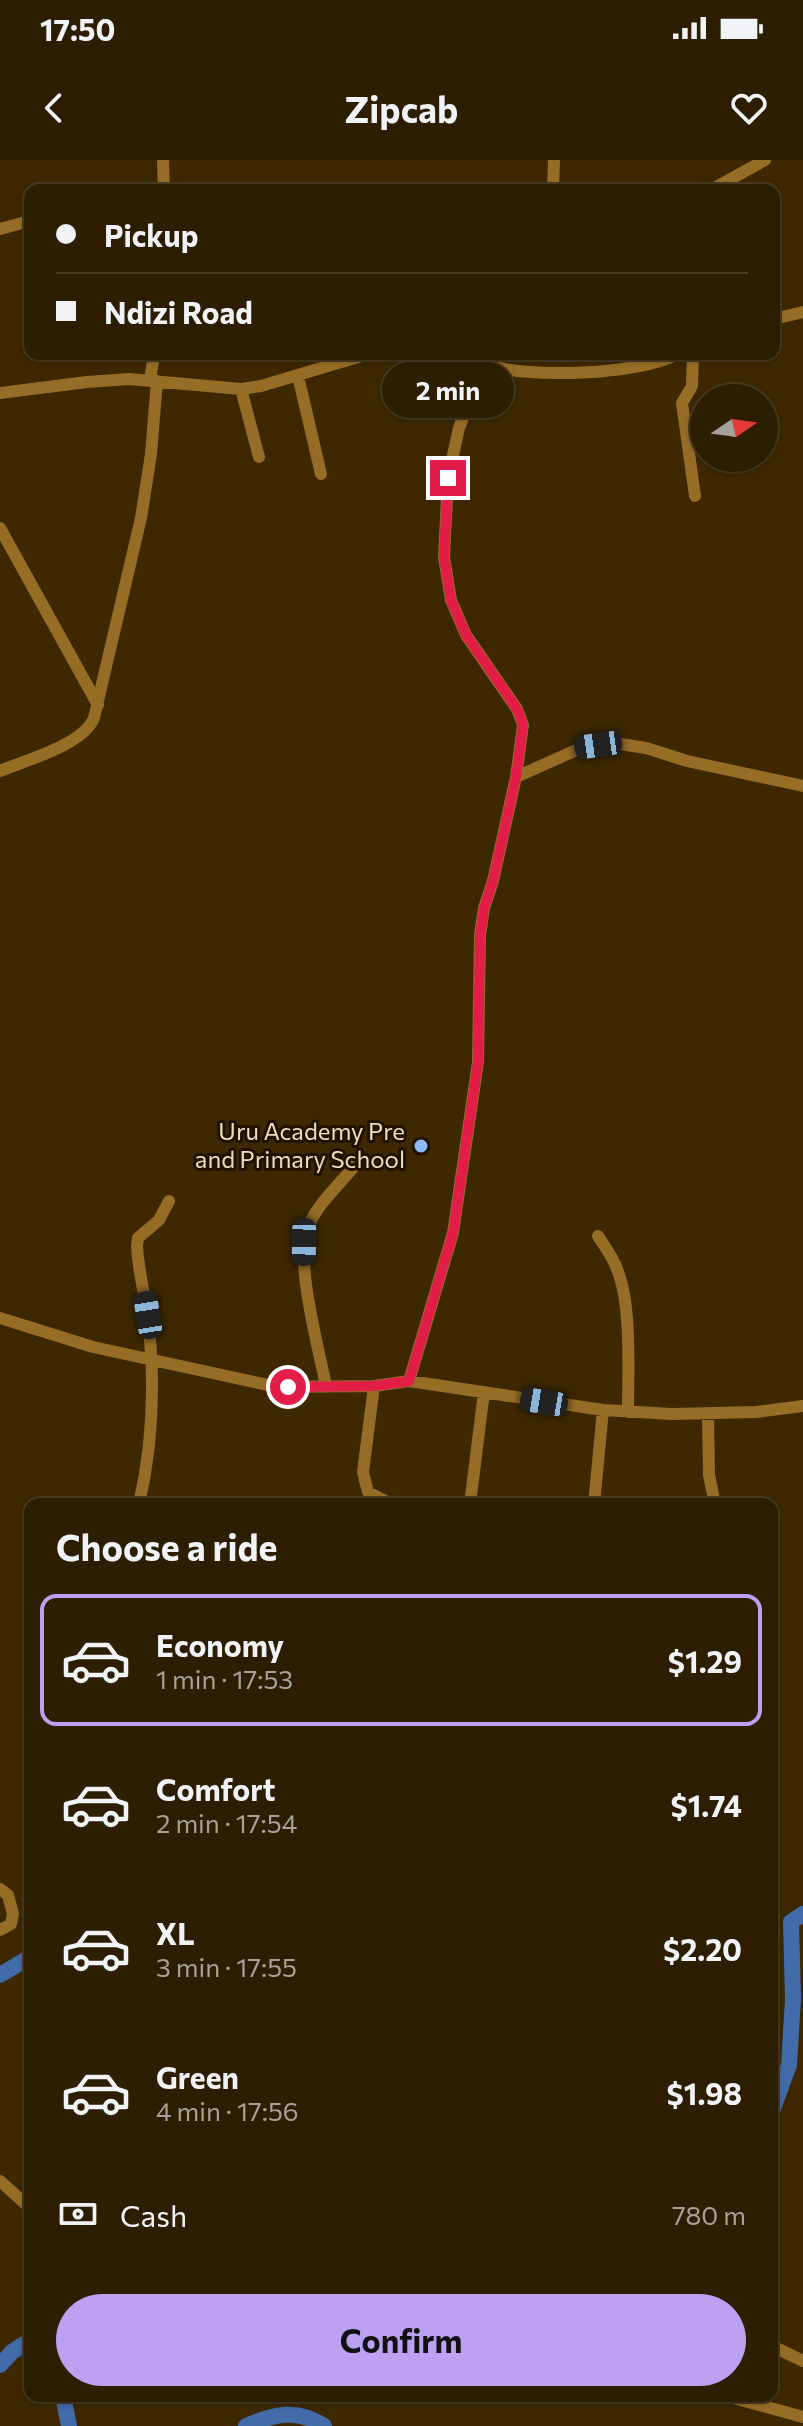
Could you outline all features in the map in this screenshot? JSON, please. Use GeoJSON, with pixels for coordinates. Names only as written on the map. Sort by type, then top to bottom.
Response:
{"type":"FeatureCollection","features":[{"type":"Feature","properties":{"kind":"street"},"geometry":{"type":"LineString","coordinates":[[163,160],[164,184]]}},
{"type":"Feature","properties":{"kind":"street"},"geometry":{"type":"LineString","coordinates":[[553,184],[554,160]]}},
{"type":"Feature","properties":{"kind":"street"},"geometry":{"type":"LineString","coordinates":[[722,184],[765,160]]}},
{"type":"Feature","properties":{"kind":"street"},"geometry":{"type":"LineString","coordinates":[[0,229],[24,223]]}},
{"type":"Feature","properties":{"kind":"street"},"geometry":{"type":"LineString","coordinates":[[780,318],[803,312]]}},
{"type":"Feature","properties":{"kind":"street"},"geometry":{"type":"LineString","coordinates":[[0,771],[90,729],[141,518],[151,454],[154,360]]}},
{"type":"Feature","properties":{"kind":"street"},"geometry":{"type":"LineString","coordinates":[[0,393],[87,382],[154,380],[197,387],[241,389],[349,360]]}},
{"type":"Feature","properties":{"kind":"street"},"geometry":{"type":"LineString","coordinates":[[412,360],[415,393]]}},
{"type":"Feature","properties":{"kind":"street"},"geometry":{"type":"LineString","coordinates":[[453,360],[484,363],[503,371],[524,373],[651,366],[664,360]]}},
{"type":"Feature","properties":{"kind":"street"},"geometry":{"type":"LineString","coordinates":[[693,360],[692,386],[682,403],[695,496]]}},
{"type":"Feature","properties":{"kind":"street"},"geometry":{"type":"LineString","coordinates":[[409,1381],[453,1233],[478,1062],[480,935],[516,777],[523,725],[517,709],[466,635],[451,600],[444,557],[448,478],[459,428],[484,363]]}},
{"type":"Feature","properties":{"kind":"street"},"geometry":{"type":"LineString","coordinates":[[298,376],[321,474]]}},
{"type":"Feature","properties":{"kind":"street"},"geometry":{"type":"LineString","coordinates":[[241,389],[259,457]]}},
{"type":"Feature","properties":{"kind":"street"},"geometry":{"type":"LineString","coordinates":[[0,528],[98,705]]}},
{"type":"Feature","properties":{"kind":"street"},"geometry":{"type":"LineString","coordinates":[[516,777],[581,748],[614,743],[803,786]]}},
{"type":"Feature","properties":{"kind":"street"},"geometry":{"type":"LineString","coordinates":[[326,1386],[307,1284],[304,1242],[307,1228],[315,1215],[356,1164]]}},
{"type":"Feature","properties":{"kind":"street"},"geometry":{"type":"LineString","coordinates":[[140,1498],[150,1434],[152,1359],[137,1246],[138,1238],[159,1220],[169,1201]]}},
{"type":"Feature","properties":{"kind":"street"},"geometry":{"type":"LineString","coordinates":[[598,1236],[613,1259],[622,1284],[628,1412]]}},
{"type":"Feature","properties":{"kind":"street"},"geometry":{"type":"LineString","coordinates":[[0,1318],[93,1347],[277,1387],[374,1386],[409,1381],[603,1410],[708,1415],[803,1406]]}},
{"type":"Feature","properties":{"kind":"street"},"geometry":{"type":"LineString","coordinates":[[374,1386],[363,1472],[368,1492],[380,1498]]}},
{"type":"Feature","properties":{"kind":"street"},"geometry":{"type":"LineString","coordinates":[[471,1498],[484,1392]]}},
{"type":"Feature","properties":{"kind":"street"},"geometry":{"type":"LineString","coordinates":[[595,1498],[603,1410]]}},
{"type":"Feature","properties":{"kind":"street"},"geometry":{"type":"LineString","coordinates":[[708,1415],[709,1475],[714,1498]]}},
{"type":"Feature","properties":{"kind":"street"},"geometry":{"type":"LineString","coordinates":[[0,1889],[8,1895],[13,1914],[11,1924],[0,1930]]}},
{"type":"Feature","properties":{"kind":"street"},"geometry":{"type":"LineString","coordinates":[[0,2181],[24,2203]]}},
{"type":"Feature","properties":{"kind":"street"},"geometry":{"type":"LineString","coordinates":[[778,2349],[803,2361]]}},
{"type":"Feature","properties":{"kind":"street"},"geometry":{"type":"LineString","coordinates":[[748,2402],[803,2417]]}},
{"type":"Feature","properties":{"kind":"waterway"},"geometry":{"type":"LineString","coordinates":[[778,2095],[789,2065],[793,1999],[791,1922],[803,1914]]}},
{"type":"Feature","properties":{"kind":"waterway"},"geometry":{"type":"LineString","coordinates":[[0,1975],[24,1961]]}},
{"type":"Feature","properties":{"kind":"waterway"},"geometry":{"type":"LineString","coordinates":[[0,2365],[24,2344]]}},
{"type":"Feature","properties":{"kind":"waterway"},"geometry":{"type":"LineString","coordinates":[[64,2402],[69,2426]]}},
{"type":"Feature","properties":{"kind":"waterway"},"geometry":{"type":"LineString","coordinates":[[246,2426],[285,2415],[304,2417],[324,2426]]}},
{"type":"Feature","properties":{"kind":"place","name":"Uru Academy Pre and Primary School"},"geometry":{"type":"Point","coordinates":[421,1146]}},
{"type":"Feature","properties":{"kind":"route"},"geometry":{"type":"LineString","coordinates":[[288,1387],[374,1386],[409,1381],[453,1233],[478,1062],[480,935],[516,777],[523,725],[517,709],[466,635],[451,600],[444,557],[448,478]]}}]}
